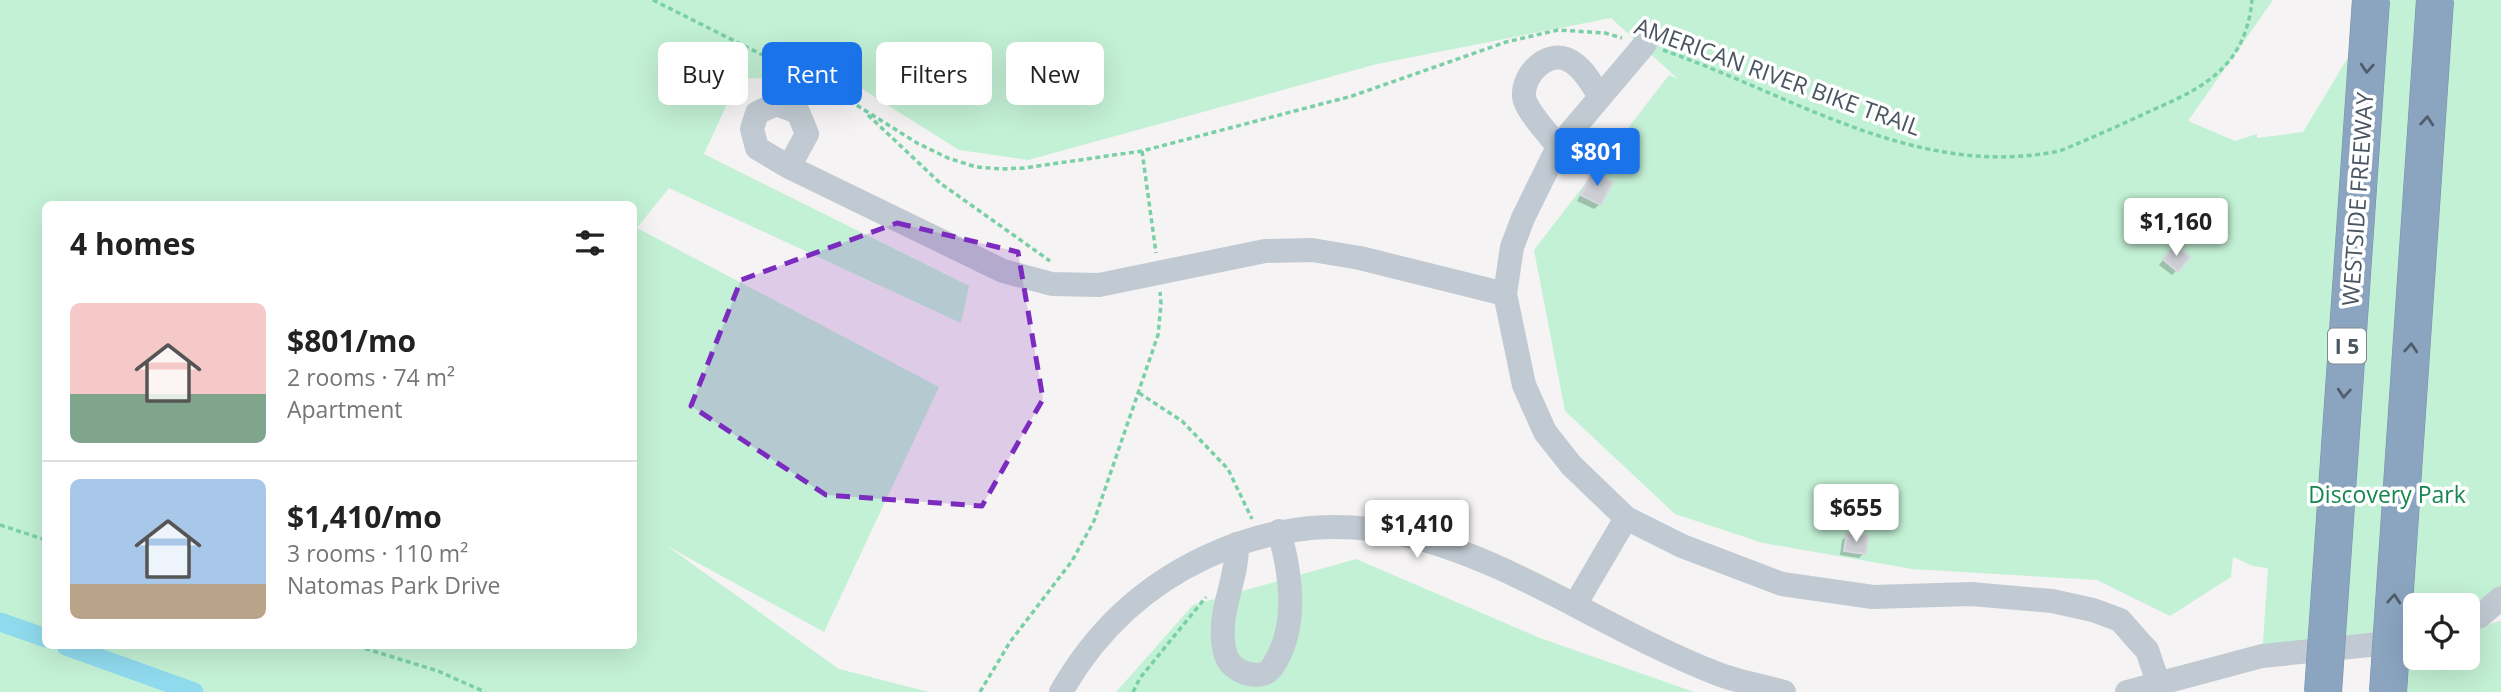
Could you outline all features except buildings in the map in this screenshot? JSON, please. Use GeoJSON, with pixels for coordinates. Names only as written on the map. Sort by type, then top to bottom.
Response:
{"type":"FeatureCollection","features":[{"type":"Feature","properties":{"kind":"highway","name":"WESTSIDE FREEWAY"},"geometry":{"type":"LineString","coordinates":[[2323,692],[2371,0]]}},
{"type":"Feature","properties":{"kind":"highway"},"geometry":{"type":"LineString","coordinates":[[2388,692],[2435,0]]}},
{"type":"Feature","properties":{"kind":"street"},"geometry":{"type":"LineString","coordinates":[[1645,44],[1558,147],[1523,218],[1512,247],[1505,294],[1524,386],[1545,432],[1571,465],[1626,518],[1682,547],[1782,584],[1873,597],[1971,594],[2039,600],[2093,610],[2120,620],[2147,650],[2159,685]]}},
{"type":"Feature","properties":{"kind":"street"},"geometry":{"type":"LineString","coordinates":[[1558,147],[1530,110],[1524,97],[1526,80],[1538,64],[1553,59],[1570,60],[1600,96]]}},
{"type":"Feature","properties":{"kind":"street"},"geometry":{"type":"LineString","coordinates":[[789,167],[1003,271],[1052,284],[1099,285],[1265,251],[1312,250],[1360,258],[1505,294]]}},
{"type":"Feature","properties":{"kind":"street"},"geometry":{"type":"LineString","coordinates":[[1575,605],[1626,518]]}},
{"type":"Feature","properties":{"kind":"street"},"geometry":{"type":"LineString","coordinates":[[1061,692],[1075,667],[1101,633],[1136,600],[1179,570],[1259,537],[1328,526],[1380,530],[1423,538],[1519,577],[1719,674],[1784,692]]}},
{"type":"Feature","properties":{"kind":"street"},"geometry":{"type":"LineString","coordinates":[[1259,537],[1288,565],[1291,610],[1283,644],[1272,668],[1258,675],[1243,673],[1228,659],[1223,639],[1226,608],[1237,561],[1259,537]]}},
{"type":"Feature","properties":{"kind":"street"},"geometry":{"type":"LineString","coordinates":[[2480,615],[2501,598]]}},
{"type":"Feature","properties":{"kind":"street"},"geometry":{"type":"LineString","coordinates":[[2127,692],[2262,656],[2403,639]]}},
{"type":"Feature","properties":{"kind":"path","name":"AMERICAN RIVER BIKE TRAIL"},"geometry":{"type":"LineString","coordinates":[[653,0],[773,59],[917,143],[948,158],[976,167],[1024,168],[1142,151],[1352,96],[1506,42],[1558,30],[1605,33],[1645,44],[1692,60],[1854,128],[1896,142],[1967,155],[2009,156],[2056,152],[2190,94],[2229,63],[2247,31],[2252,0]]}},
{"type":"Feature","properties":{"kind":"path"},"geometry":{"type":"LineString","coordinates":[[861,108],[940,183],[1055,265]]}},
{"type":"Feature","properties":{"kind":"path"},"geometry":{"type":"LineString","coordinates":[[980,692],[1010,642],[1072,561],[1094,521],[1157,335],[1161,304],[1142,151]]}},
{"type":"Feature","properties":{"kind":"path"},"geometry":{"type":"LineString","coordinates":[[1139,393],[1182,421],[1228,470],[1259,537]]}},
{"type":"Feature","properties":{"kind":"path"},"geometry":{"type":"LineString","coordinates":[[0,524],[42,539]]}},
{"type":"Feature","properties":{"kind":"path"},"geometry":{"type":"LineString","coordinates":[[1133,692],[1140,678],[1208,595],[1234,579]]}},
{"type":"Feature","properties":{"kind":"path"},"geometry":{"type":"LineString","coordinates":[[367,649],[438,671],[485,692]]}},
{"type":"Feature","properties":{"kind":"highlighted area"},"geometry":{"type":"Polygon","coordinates":[[[897,223],[1018,252],[1043,399],[982,506],[826,495],[691,406],[741,280],[897,223]]]}},
{"type":"Feature","properties":{"kind":"green space","name":"Discovery Park"},"geometry":{"type":"Polygon","coordinates":[[[0,0],[2273,0],[2188,121],[2235,141],[2257,134],[2257,138],[2303,132],[2349,56],[2352,0],[2501,0],[2501,609],[2480,613],[2480,593],[2403,593],[2403,628],[2262,656],[2268,568],[2253,566],[2233,557],[2231,577],[2170,616],[2097,580],[1912,569],[1763,543],[1675,514],[1565,411],[1534,250],[1669,75],[1678,79],[1611,18],[1377,64],[1028,160],[959,150],[888,105],[992,105],[992,42],[876,42],[876,98],[862,89],[862,42],[762,42],[762,78],[748,78],[748,42],[658,42],[658,105],[727,105],[704,154],[969,286],[961,323],[669,188],[637,228],[637,201],[42,201],[42,649],[56,649],[177,692],[0,692],[0,0]]]}},
{"type":"Feature","properties":{"kind":"green space"},"geometry":{"type":"Polygon","coordinates":[[[637,228],[939,387],[824,632],[667,546],[839,669],[929,692],[205,692],[56,649],[637,649],[637,228]]]}},
{"type":"Feature","properties":{"kind":"green space"},"geometry":{"type":"Polygon","coordinates":[[[1356,559],[1540,638],[1694,692],[1116,692],[1193,605],[1356,559]]]}},
{"type":"Feature","properties":{"kind":"green space"},"geometry":{"type":"Polygon","coordinates":[[[2501,621],[2501,692],[2406,692],[2406,670],[2480,670],[2480,626],[2501,621]]]}},
{"type":"Feature","properties":{"kind":"waterway"},"geometry":{"type":"LineString","coordinates":[[0,622],[42,637]]}},
{"type":"Feature","properties":{"kind":"waterway"},"geometry":{"type":"LineString","coordinates":[[74,649],[194,692]]}}]}
